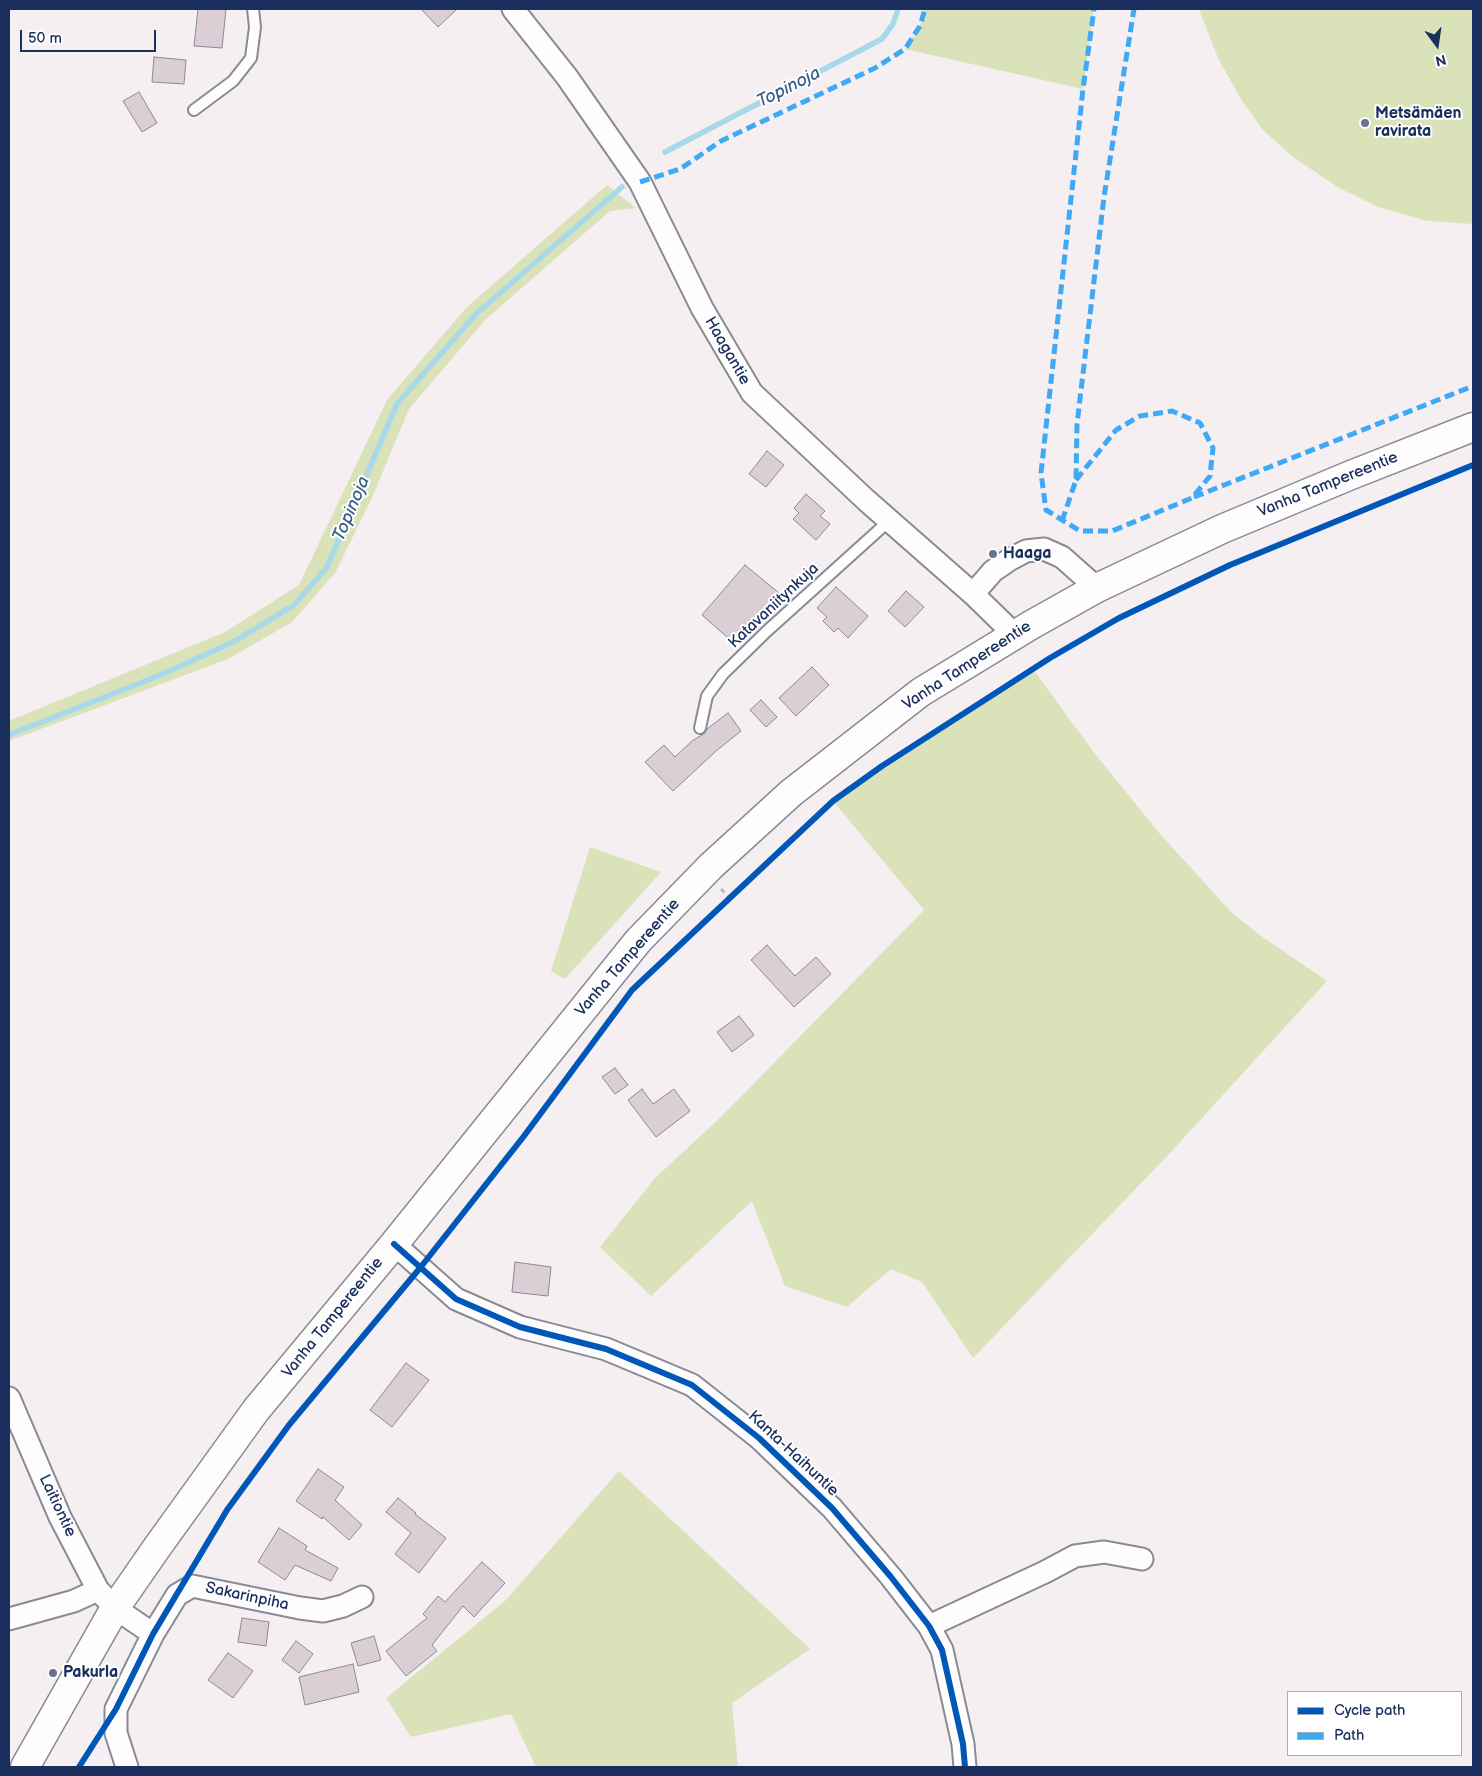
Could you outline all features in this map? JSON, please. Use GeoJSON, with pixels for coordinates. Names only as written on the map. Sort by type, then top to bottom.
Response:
{"type":"FeatureCollection","features":[{"type":"Feature","properties":{"kind":"main road","name":"Vanha Tampereentie"},"geometry":{"type":"LineString","coordinates":[[25,1767],[106,1599],[158,1546],[256,1410],[394,1244],[638,941],[711,866],[791,793],[921,692],[1014,634],[1097,588],[1222,529],[1473,427]]}},
{"type":"Feature","properties":{"kind":"street","name":"Haagantie"},"geometry":{"type":"LineString","coordinates":[[513,9],[567,77],[640,182],[702,308],[752,393],[973,594],[1014,634]]}},
{"type":"Feature","properties":{"kind":"street"},"geometry":{"type":"LineString","coordinates":[[973,594],[993,571],[1009,560],[1026,551],[1044,549],[1062,557],[1097,588]]}},
{"type":"Feature","properties":{"kind":"street","name":"Kanta-Haihuntie"},"geometry":{"type":"LineString","coordinates":[[394,1244],[456,1299],[520,1327],[606,1349],[692,1385],[759,1438],[832,1508],[891,1577],[929,1626],[942,1650],[963,1744],[965,1767]]}},
{"type":"Feature","properties":{"kind":"street","name":"Laitiontie"},"geometry":{"type":"LineString","coordinates":[[9,1398],[60,1517],[106,1599]]}},
{"type":"Feature","properties":{"kind":"street"},"geometry":{"type":"LineString","coordinates":[[929,1626],[1075,1556],[1104,1552],[1142,1560]]}},
{"type":"Feature","properties":{"kind":"street","name":"Sakarinpiha"},"geometry":{"type":"LineString","coordinates":[[127,1767],[116,1733],[116,1709],[153,1634],[176,1594],[192,1586],[323,1611],[343,1606],[362,1597]]}},
{"type":"Feature","properties":{"kind":"street"},"geometry":{"type":"LineString","coordinates":[[9,1619],[74,1601],[106,1599],[153,1634]]}},
{"type":"Feature","properties":{"kind":"lane"},"geometry":{"type":"LineString","coordinates":[[194,110],[233,81],[251,58],[255,27],[253,9]]}},
{"type":"Feature","properties":{"kind":"lane","name":"Katavaniitynkuja"},"geometry":{"type":"LineString","coordinates":[[700,728],[707,696],[723,674],[767,631],[890,520]]}},
{"type":"Feature","properties":{"kind":"path"},"geometry":{"type":"LineString","coordinates":[[719,887],[730,898]]}},
{"type":"Feature","properties":{"kind":"path"},"geometry":{"type":"LineString","coordinates":[[723,905],[736,892]]}},
{"type":"Feature","properties":{"kind":"green space"},"geometry":{"type":"Polygon","coordinates":[[[925,9],[1094,9],[1083,89],[905,49],[920,26],[925,9]]]}},
{"type":"Feature","properties":{"kind":"green space","name":"Metsämäen ravirata"},"geometry":{"type":"Polygon","coordinates":[[[1199,9],[1473,9],[1473,224],[1427,221],[1378,207],[1339,188],[1293,157],[1262,129],[1242,101],[1218,58],[1199,9]]]}},
{"type":"Feature","properties":{"kind":"green space"},"geometry":{"type":"Polygon","coordinates":[[[607,185],[636,208],[610,211],[486,319],[409,409],[371,500],[335,573],[292,622],[228,659],[9,741],[9,721],[225,632],[299,585],[387,400],[467,307],[607,185]]]}},
{"type":"Feature","properties":{"kind":"green space"},"geometry":{"type":"Polygon","coordinates":[[[1033,669],[1092,750],[1160,834],[1234,915],[1327,981],[1170,1153],[973,1358],[922,1282],[891,1269],[847,1307],[785,1286],[752,1201],[651,1296],[600,1247],[655,1178],[721,1117],[924,910],[833,801],[882,766],[1033,669]]]}},
{"type":"Feature","properties":{"kind":"green space"},"geometry":{"type":"Polygon","coordinates":[[[590,847],[661,872],[565,979],[551,971],[590,847]]]}},
{"type":"Feature","properties":{"kind":"green space"},"geometry":{"type":"Polygon","coordinates":[[[619,1471],[810,1649],[732,1703],[738,1767],[536,1767],[511,1714],[411,1737],[386,1698],[506,1600],[619,1471]]]}},
{"type":"Feature","properties":{"kind":"building"},"geometry":{"type":"Polygon","coordinates":[[[198,9],[226,9],[222,48],[194,46],[198,9]]]}},
{"type":"Feature","properties":{"kind":"building"},"geometry":{"type":"Polygon","coordinates":[[[421,9],[457,9],[438,27],[421,9]]]}},
{"type":"Feature","properties":{"kind":"building"},"geometry":{"type":"Polygon","coordinates":[[[154,57],[186,60],[184,84],[152,82],[154,57]]]}},
{"type":"Feature","properties":{"kind":"building"},"geometry":{"type":"Polygon","coordinates":[[[139,92],[157,123],[142,132],[123,101],[139,92]]]}},
{"type":"Feature","properties":{"kind":"building"},"geometry":{"type":"Polygon","coordinates":[[[767,451],[784,465],[766,487],[749,474],[767,451]]]}},
{"type":"Feature","properties":{"kind":"building"},"geometry":{"type":"Polygon","coordinates":[[[806,494],[825,511],[820,516],[830,524],[816,540],[793,519],[799,513],[794,508],[806,494]]]}},
{"type":"Feature","properties":{"kind":"building"},"geometry":{"type":"Polygon","coordinates":[[[745,565],[779,593],[735,644],[702,615],[745,565]]]}},
{"type":"Feature","properties":{"kind":"building"},"geometry":{"type":"Polygon","coordinates":[[[836,587],[868,616],[848,638],[838,628],[834,632],[823,621],[827,617],[817,608],[836,587]]]}},
{"type":"Feature","properties":{"kind":"building"},"geometry":{"type":"Polygon","coordinates":[[[906,591],[924,607],[905,627],[888,611],[906,591]]]}},
{"type":"Feature","properties":{"kind":"building"},"geometry":{"type":"Polygon","coordinates":[[[812,667],[829,685],[796,716],[779,698],[812,667]]]}},
{"type":"Feature","properties":{"kind":"building"},"geometry":{"type":"Polygon","coordinates":[[[761,700],[777,717],[766,727],[750,710],[761,700]]]}},
{"type":"Feature","properties":{"kind":"building"},"geometry":{"type":"Polygon","coordinates":[[[728,713],[741,731],[716,751],[673,791],[645,762],[664,745],[675,757],[728,713]]]}},
{"type":"Feature","properties":{"kind":"building"},"geometry":{"type":"Polygon","coordinates":[[[767,945],[795,976],[816,957],[831,974],[794,1007],[751,960],[767,945]]]}},
{"type":"Feature","properties":{"kind":"building"},"geometry":{"type":"Polygon","coordinates":[[[739,1016],[754,1035],[732,1052],[717,1032],[739,1016]]]}},
{"type":"Feature","properties":{"kind":"building"},"geometry":{"type":"Polygon","coordinates":[[[615,1068],[628,1085],[615,1094],[602,1077],[615,1068]]]}},
{"type":"Feature","properties":{"kind":"building"},"geometry":{"type":"Polygon","coordinates":[[[642,1089],[653,1104],[674,1089],[690,1111],[656,1137],[628,1100],[642,1089]]]}},
{"type":"Feature","properties":{"kind":"building"},"geometry":{"type":"Polygon","coordinates":[[[515,1262],[551,1267],[548,1296],[512,1292],[515,1262]]]}},
{"type":"Feature","properties":{"kind":"building"},"geometry":{"type":"Polygon","coordinates":[[[406,1363],[429,1380],[392,1427],[370,1410],[406,1363]]]}},
{"type":"Feature","properties":{"kind":"building"},"geometry":{"type":"Polygon","coordinates":[[[318,1469],[344,1487],[335,1500],[362,1525],[349,1540],[323,1517],[322,1519],[296,1501],[318,1469]]]}},
{"type":"Feature","properties":{"kind":"building"},"geometry":{"type":"Polygon","coordinates":[[[398,1498],[446,1538],[419,1573],[395,1554],[411,1533],[386,1512],[398,1498]]]}},
{"type":"Feature","properties":{"kind":"building"},"geometry":{"type":"Polygon","coordinates":[[[279,1528],[307,1546],[305,1550],[338,1568],[331,1581],[295,1565],[285,1580],[258,1562],[279,1528]]]}},
{"type":"Feature","properties":{"kind":"building"},"geometry":{"type":"Polygon","coordinates":[[[482,1562],[505,1583],[474,1617],[463,1606],[432,1645],[437,1651],[406,1676],[386,1651],[427,1618],[423,1614],[438,1596],[445,1602],[482,1562]]]}},
{"type":"Feature","properties":{"kind":"building"},"geometry":{"type":"Polygon","coordinates":[[[242,1618],[269,1622],[266,1646],[238,1642],[242,1618]]]}},
{"type":"Feature","properties":{"kind":"building"},"geometry":{"type":"Polygon","coordinates":[[[374,1636],[381,1660],[358,1666],[351,1643],[374,1636]]]}},
{"type":"Feature","properties":{"kind":"building"},"geometry":{"type":"Polygon","coordinates":[[[296,1641],[313,1654],[299,1673],[282,1660],[296,1641]]]}},
{"type":"Feature","properties":{"kind":"building"},"geometry":{"type":"Polygon","coordinates":[[[228,1653],[253,1671],[233,1698],[208,1680],[228,1653]]]}},
{"type":"Feature","properties":{"kind":"building"},"geometry":{"type":"Polygon","coordinates":[[[353,1664],[359,1692],[305,1705],[299,1677],[353,1664]]]}},
{"type":"Feature","properties":{"kind":"waterway","name":"Topinoja"},"geometry":{"type":"LineString","coordinates":[[665,152],[882,39],[893,24],[898,9]]}},
{"type":"Feature","properties":{"kind":"waterway","name":"Topinoja"},"geometry":{"type":"LineString","coordinates":[[9,735],[163,674],[235,641],[294,605],[327,567],[397,404],[476,314],[622,187]]}},
{"type":"Feature","properties":{"kind":"marked path"},"geometry":{"type":"LineString","coordinates":[[640,182],[680,169],[721,141],[875,68],[905,49],[920,26],[925,9]]}},
{"type":"Feature","properties":{"kind":"marked path"},"geometry":{"type":"LineString","coordinates":[[1076,480],[1116,430],[1140,416],[1172,411],[1200,423],[1213,448],[1210,476],[1192,498],[1112,531],[1080,531],[1046,510],[1041,473],[1083,89],[1094,9]]}},
{"type":"Feature","properties":{"kind":"marked path"},"geometry":{"type":"LineString","coordinates":[[1062,521],[1076,480],[1077,424],[1104,197],[1134,9]]}},
{"type":"Feature","properties":{"kind":"marked path"},"geometry":{"type":"LineString","coordinates":[[1194,497],[1473,386]]}},
{"type":"Feature","properties":{"kind":"cycle path"},"geometry":{"type":"LineString","coordinates":[[79,1767],[116,1709],[153,1634],[227,1510],[289,1425],[420,1268],[524,1136],[632,990],[833,801],[882,766],[1050,658],[1119,618],[1230,565],[1473,465]]}},
{"type":"Feature","properties":{"kind":"cycle path"},"geometry":{"type":"LineString","coordinates":[[394,1244],[456,1299],[520,1327],[606,1349],[692,1385],[759,1438],[832,1508],[891,1577],[929,1626],[942,1650],[963,1744],[965,1767]]}},
{"type":"Feature","properties":{"kind":"place","name":"Metsämäen ravirata"},"geometry":{"type":"Point","coordinates":[1365,123]}},
{"type":"Feature","properties":{"kind":"place","name":"Haaga"},"geometry":{"type":"Point","coordinates":[993,554]}},
{"type":"Feature","properties":{"kind":"place","name":"Pakurla"},"geometry":{"type":"Point","coordinates":[53,1673]}}]}
